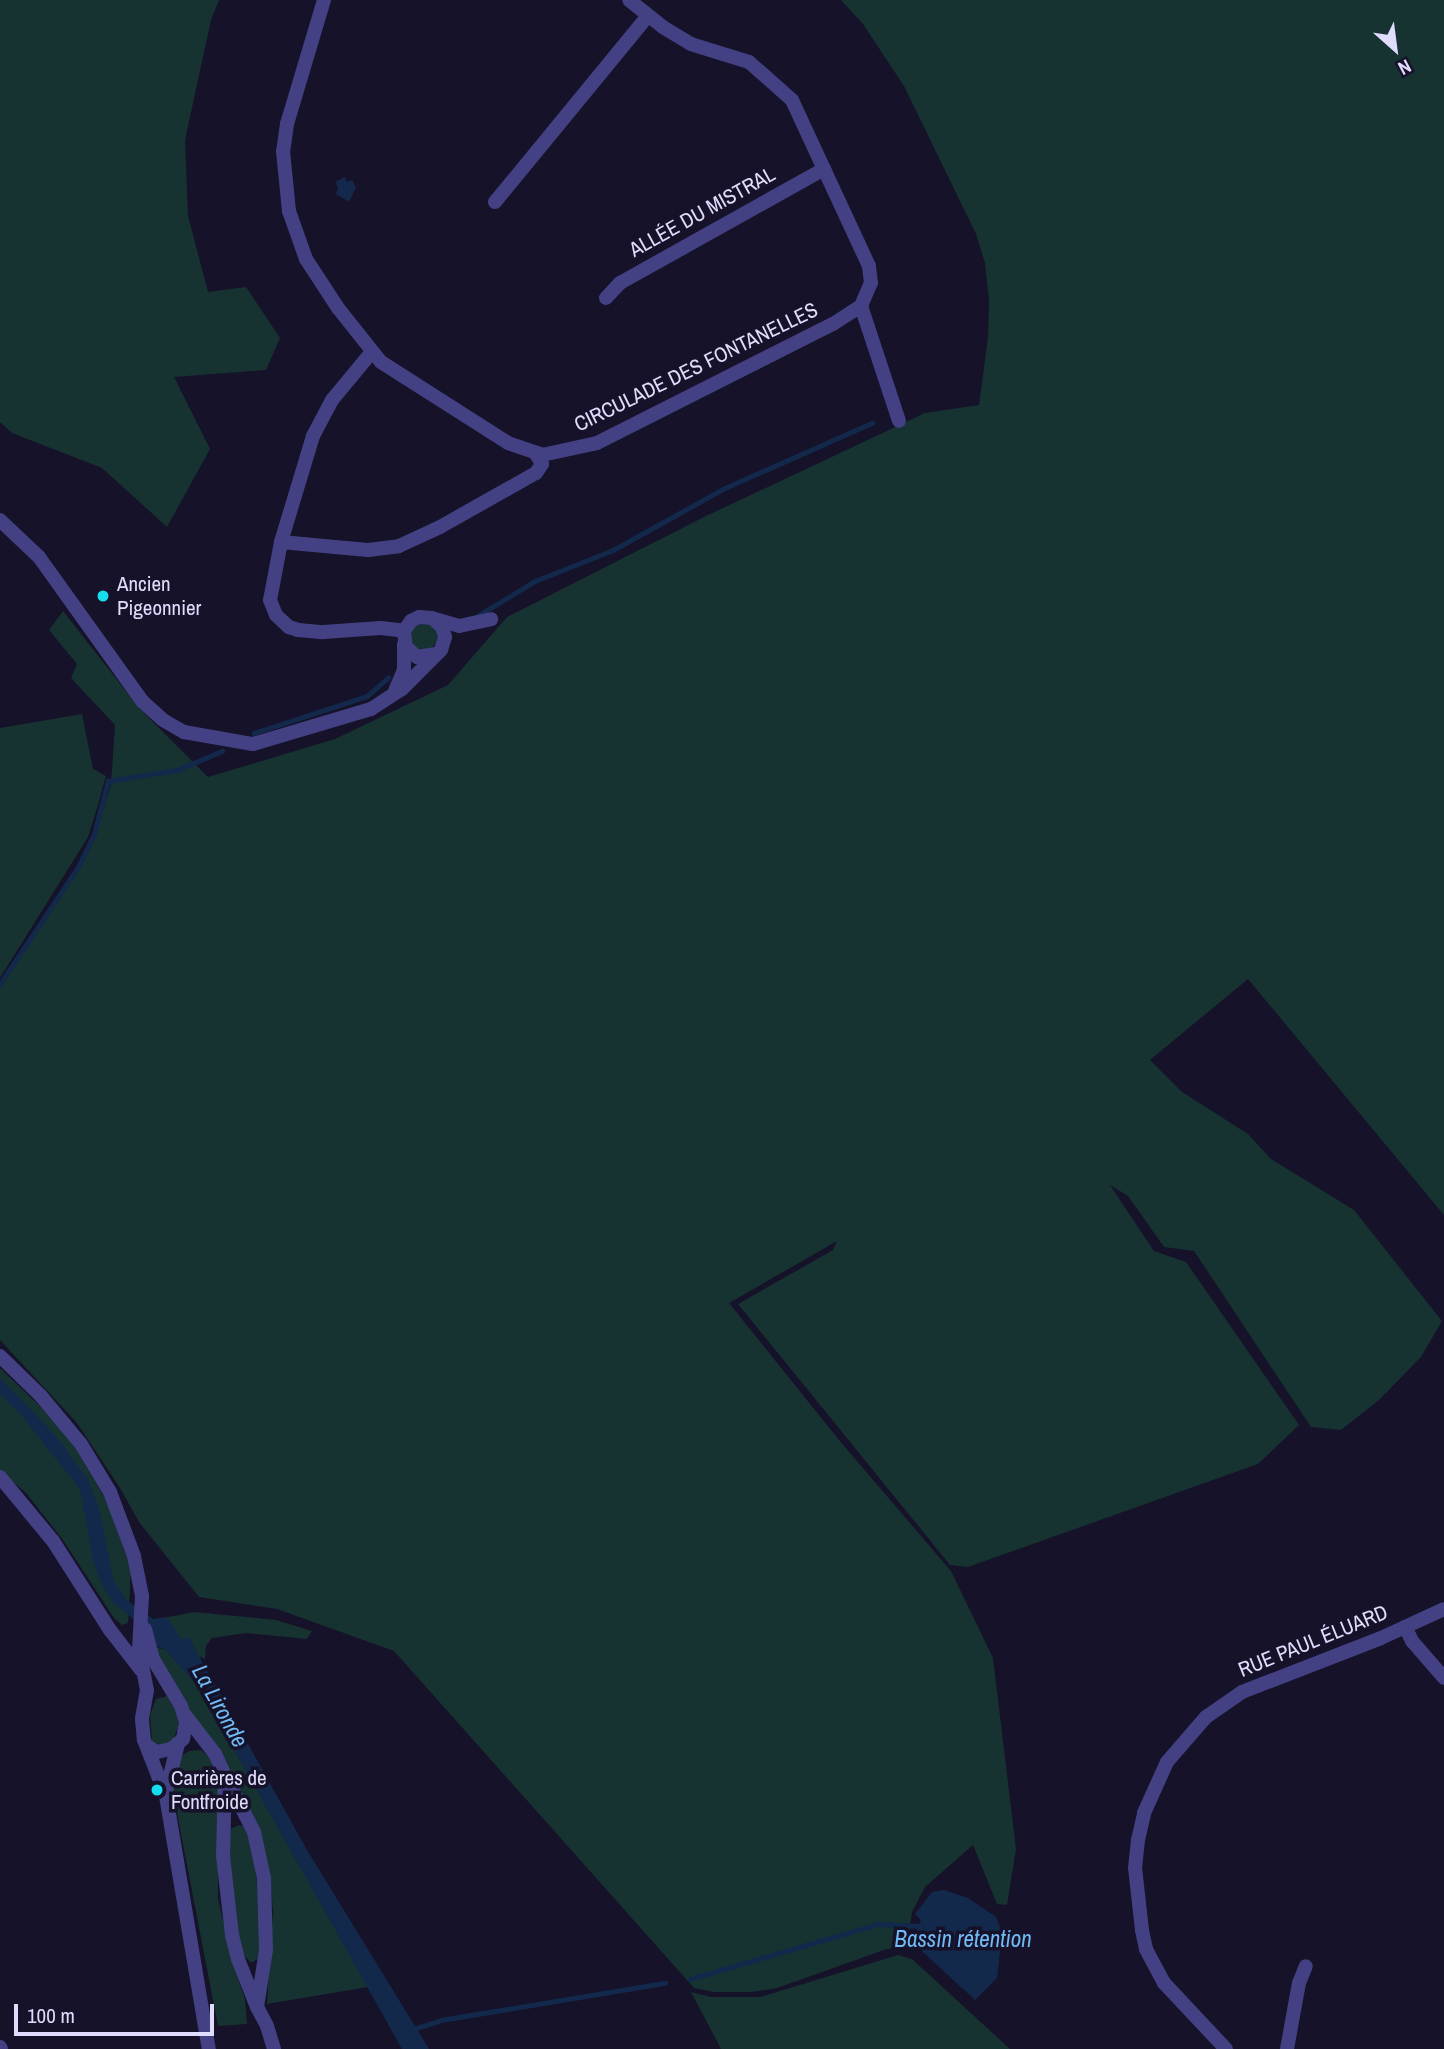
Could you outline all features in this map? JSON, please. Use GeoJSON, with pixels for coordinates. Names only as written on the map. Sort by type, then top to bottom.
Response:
{"type":"FeatureCollection","features":[{"type":"Feature","properties":{"kind":"street"},"geometry":{"type":"LineString","coordinates":[[281,542],[368,550],[399,546],[440,527],[536,472],[542,464],[536,454],[499,437],[398,374],[371,353],[310,267],[295,233],[284,187],[283,151],[287,124],[324,0]]}},
{"type":"Feature","properties":{"kind":"street"},"geometry":{"type":"LineString","coordinates":[[629,0],[691,44],[748,62],[792,100],[869,265],[871,283],[861,306],[899,421]]}},
{"type":"Feature","properties":{"kind":"street"},"geometry":{"type":"LineString","coordinates":[[495,202],[648,16]]}},
{"type":"Feature","properties":{"kind":"street","name":"ALLÉE DU MISTRAL"},"geometry":{"type":"LineString","coordinates":[[606,298],[620,283],[824,169]]}},
{"type":"Feature","properties":{"kind":"street","name":"CIRCULADE DES FONTANELLES"},"geometry":{"type":"LineString","coordinates":[[536,454],[555,454],[597,443],[861,306]]}},
{"type":"Feature","properties":{"kind":"street"},"geometry":{"type":"LineString","coordinates":[[371,353],[332,400],[313,436],[281,542],[270,600],[283,623],[306,631],[381,628],[404,637],[418,657],[438,652]]}},
{"type":"Feature","properties":{"kind":"street"},"geometry":{"type":"LineString","coordinates":[[0,520],[33,551],[142,701],[172,727],[238,744],[253,744],[358,713],[391,696],[438,652],[491,619],[460,626],[432,618],[415,618],[404,637],[404,670],[391,696]]}},
{"type":"Feature","properties":{"kind":"street"},"geometry":{"type":"LineString","coordinates":[[432,618],[444,631],[438,652]]}},
{"type":"Feature","properties":{"kind":"street"},"geometry":{"type":"LineString","coordinates":[[0,1356],[61,1418],[98,1469],[118,1509],[135,1556],[142,1603],[143,1633],[139,1649],[147,1690],[142,1719],[147,1745],[166,1796],[209,2049]]}},
{"type":"Feature","properties":{"kind":"street"},"geometry":{"type":"LineString","coordinates":[[0,1477],[53,1541],[110,1630],[144,1675]]}},
{"type":"Feature","properties":{"kind":"street","name":"RUE PAUL ÉLUARD"},"geometry":{"type":"LineString","coordinates":[[1226,2049],[1176,1999],[1159,1975],[1146,1949],[1135,1868],[1144,1813],[1167,1762],[1186,1738],[1223,1703],[1242,1692],[1444,1609]]}},
{"type":"Feature","properties":{"kind":"street"},"geometry":{"type":"LineString","coordinates":[[1405,1627],[1412,1641],[1444,1678]]}},
{"type":"Feature","properties":{"kind":"street"},"geometry":{"type":"LineString","coordinates":[[110,1630],[139,1649],[160,1672]]}},
{"type":"Feature","properties":{"kind":"street"},"geometry":{"type":"LineString","coordinates":[[143,1633],[160,1672],[185,1715],[219,1761],[254,1832],[264,1878],[265,1950],[257,2007]]}},
{"type":"Feature","properties":{"kind":"street"},"geometry":{"type":"LineString","coordinates":[[144,1707],[156,1692],[173,1693]]}},
{"type":"Feature","properties":{"kind":"street"},"geometry":{"type":"LineString","coordinates":[[166,1796],[170,1768],[181,1742],[185,1715]]}},
{"type":"Feature","properties":{"kind":"street"},"geometry":{"type":"LineString","coordinates":[[147,1745],[163,1752],[181,1742],[205,1743]]}},
{"type":"Feature","properties":{"kind":"street"},"geometry":{"type":"LineString","coordinates":[[225,1775],[223,1856],[232,1936],[274,2049]]}},
{"type":"Feature","properties":{"kind":"street"},"geometry":{"type":"LineString","coordinates":[[1287,2049],[1299,1983],[1306,1966]]}},
{"type":"Feature","properties":{"kind":"green space"},"geometry":{"type":"Polygon","coordinates":[[[0,0],[219,0],[211,20],[185,140],[188,216],[208,292],[246,287],[280,338],[266,370],[174,377],[210,449],[167,527],[102,468],[12,433],[0,422],[0,0]]]}},
{"type":"Feature","properties":{"kind":"green space"},"geometry":{"type":"Polygon","coordinates":[[[841,0],[1444,0],[1444,1215],[1248,979],[1150,1060],[1182,1092],[1248,1134],[1271,1159],[1354,1210],[1442,1321],[1421,1357],[1379,1400],[1341,1430],[1311,1427],[1194,1251],[1164,1247],[1128,1196],[1110,1185],[1154,1251],[1186,1262],[1299,1425],[1258,1464],[968,1567],[950,1565],[738,1304],[833,1250],[837,1241],[729,1303],[839,1440],[951,1571],[993,1658],[1016,1849],[1007,1905],[997,1904],[973,1845],[925,1887],[912,1912],[907,1948],[887,1949],[777,1988],[752,1992],[714,1992],[694,1988],[394,1651],[277,1609],[199,1597],[139,1522],[77,1423],[0,1340],[0,987],[95,838],[111,784],[115,725],[71,678],[77,664],[49,630],[63,611],[140,709],[208,777],[335,739],[448,685],[507,617],[706,516],[925,413],[979,405],[988,337],[989,301],[985,263],[976,234],[904,86],[863,24],[841,0]]]}},
{"type":"Feature","properties":{"kind":"green space"},"geometry":{"type":"Polygon","coordinates":[[[424,624],[433,628],[437,637],[433,646],[424,650],[415,646],[411,637],[415,628],[424,624]]]}},
{"type":"Feature","properties":{"kind":"green space"},"geometry":{"type":"Polygon","coordinates":[[[82,714],[93,769],[106,776],[98,805],[88,837],[0,978],[0,728],[82,714]]]}},
{"type":"Feature","properties":{"kind":"green space"},"geometry":{"type":"Polygon","coordinates":[[[0,1368],[45,1411],[75,1447],[106,1500],[131,1568],[128,1623],[122,1625],[114,1618],[63,1540],[26,1493],[0,1471],[0,1368]]]}},
{"type":"Feature","properties":{"kind":"green space"},"geometry":{"type":"Polygon","coordinates":[[[194,1612],[276,1620],[312,1631],[307,1639],[246,1633],[212,1638],[206,1646],[205,1659],[154,1634],[154,1620],[194,1612]]]}},
{"type":"Feature","properties":{"kind":"green space"},"geometry":{"type":"Polygon","coordinates":[[[150,1647],[165,1649],[199,1687],[368,1987],[267,2004],[273,1911],[270,1877],[198,1729],[150,1647]]]}},
{"type":"Feature","properties":{"kind":"green space"},"geometry":{"type":"Polygon","coordinates":[[[167,1696],[178,1715],[178,1727],[174,1738],[163,1746],[152,1741],[150,1715],[156,1699],[167,1696]]]}},
{"type":"Feature","properties":{"kind":"green space"},"geometry":{"type":"Polygon","coordinates":[[[201,1750],[209,1757],[218,1780],[218,1898],[231,1957],[245,1999],[247,2024],[218,2026],[171,1782],[179,1757],[189,1751],[201,1750]]]}},
{"type":"Feature","properties":{"kind":"green space"},"geometry":{"type":"Polygon","coordinates":[[[239,1825],[245,1827],[253,1843],[260,1911],[259,1958],[251,1963],[242,1953],[233,1904],[228,1830],[239,1825]]]}},
{"type":"Feature","properties":{"kind":"green space"},"geometry":{"type":"Polygon","coordinates":[[[898,1955],[912,1959],[1010,2049],[721,2049],[691,1992],[711,1997],[760,1997],[898,1955]]]}},
{"type":"Feature","properties":{"kind":"water"},"geometry":{"type":"Polygon","coordinates":[[[345,177],[347,182],[352,180],[356,187],[349,202],[336,194],[338,188],[335,182],[345,177]]]}},
{"type":"Feature","properties":{"kind":"water","name":"La Lironde"},"geometry":{"type":"Polygon","coordinates":[[[0,1378],[56,1436],[89,1481],[99,1509],[114,1582],[127,1600],[153,1619],[167,1617],[181,1639],[189,1638],[307,1850],[429,2049],[402,2049],[199,1687],[165,1649],[157,1647],[154,1636],[114,1603],[102,1585],[93,1561],[80,1489],[21,1415],[0,1394],[0,1378]]]}},
{"type":"Feature","properties":{"kind":"water","name":"Bassin rétention"},"geometry":{"type":"Polygon","coordinates":[[[944,1890],[968,1898],[996,1917],[1002,1933],[997,1978],[975,2000],[912,1942],[921,1920],[915,1914],[932,1892],[944,1890]]]}},
{"type":"Feature","properties":{"kind":"waterway"},"geometry":{"type":"LineString","coordinates":[[479,615],[535,581],[613,550],[725,488],[872,423]]}},
{"type":"Feature","properties":{"kind":"waterway"},"geometry":{"type":"LineString","coordinates":[[254,733],[367,696],[388,678]]}},
{"type":"Feature","properties":{"kind":"waterway"},"geometry":{"type":"LineString","coordinates":[[0,984],[78,867],[94,834],[108,781],[177,770],[222,751]]}},
{"type":"Feature","properties":{"kind":"waterway"},"geometry":{"type":"LineString","coordinates":[[690,1979],[878,1924],[922,1926]]}},
{"type":"Feature","properties":{"kind":"waterway"},"geometry":{"type":"LineString","coordinates":[[411,2030],[441,2020],[665,1983]]}},
{"type":"Feature","properties":{"kind":"place","name":"Ancien Pigeonnier"},"geometry":{"type":"Point","coordinates":[103,596]}},
{"type":"Feature","properties":{"kind":"place","name":"Carrières de Fontfroide"},"geometry":{"type":"Point","coordinates":[157,1790]}}]}
